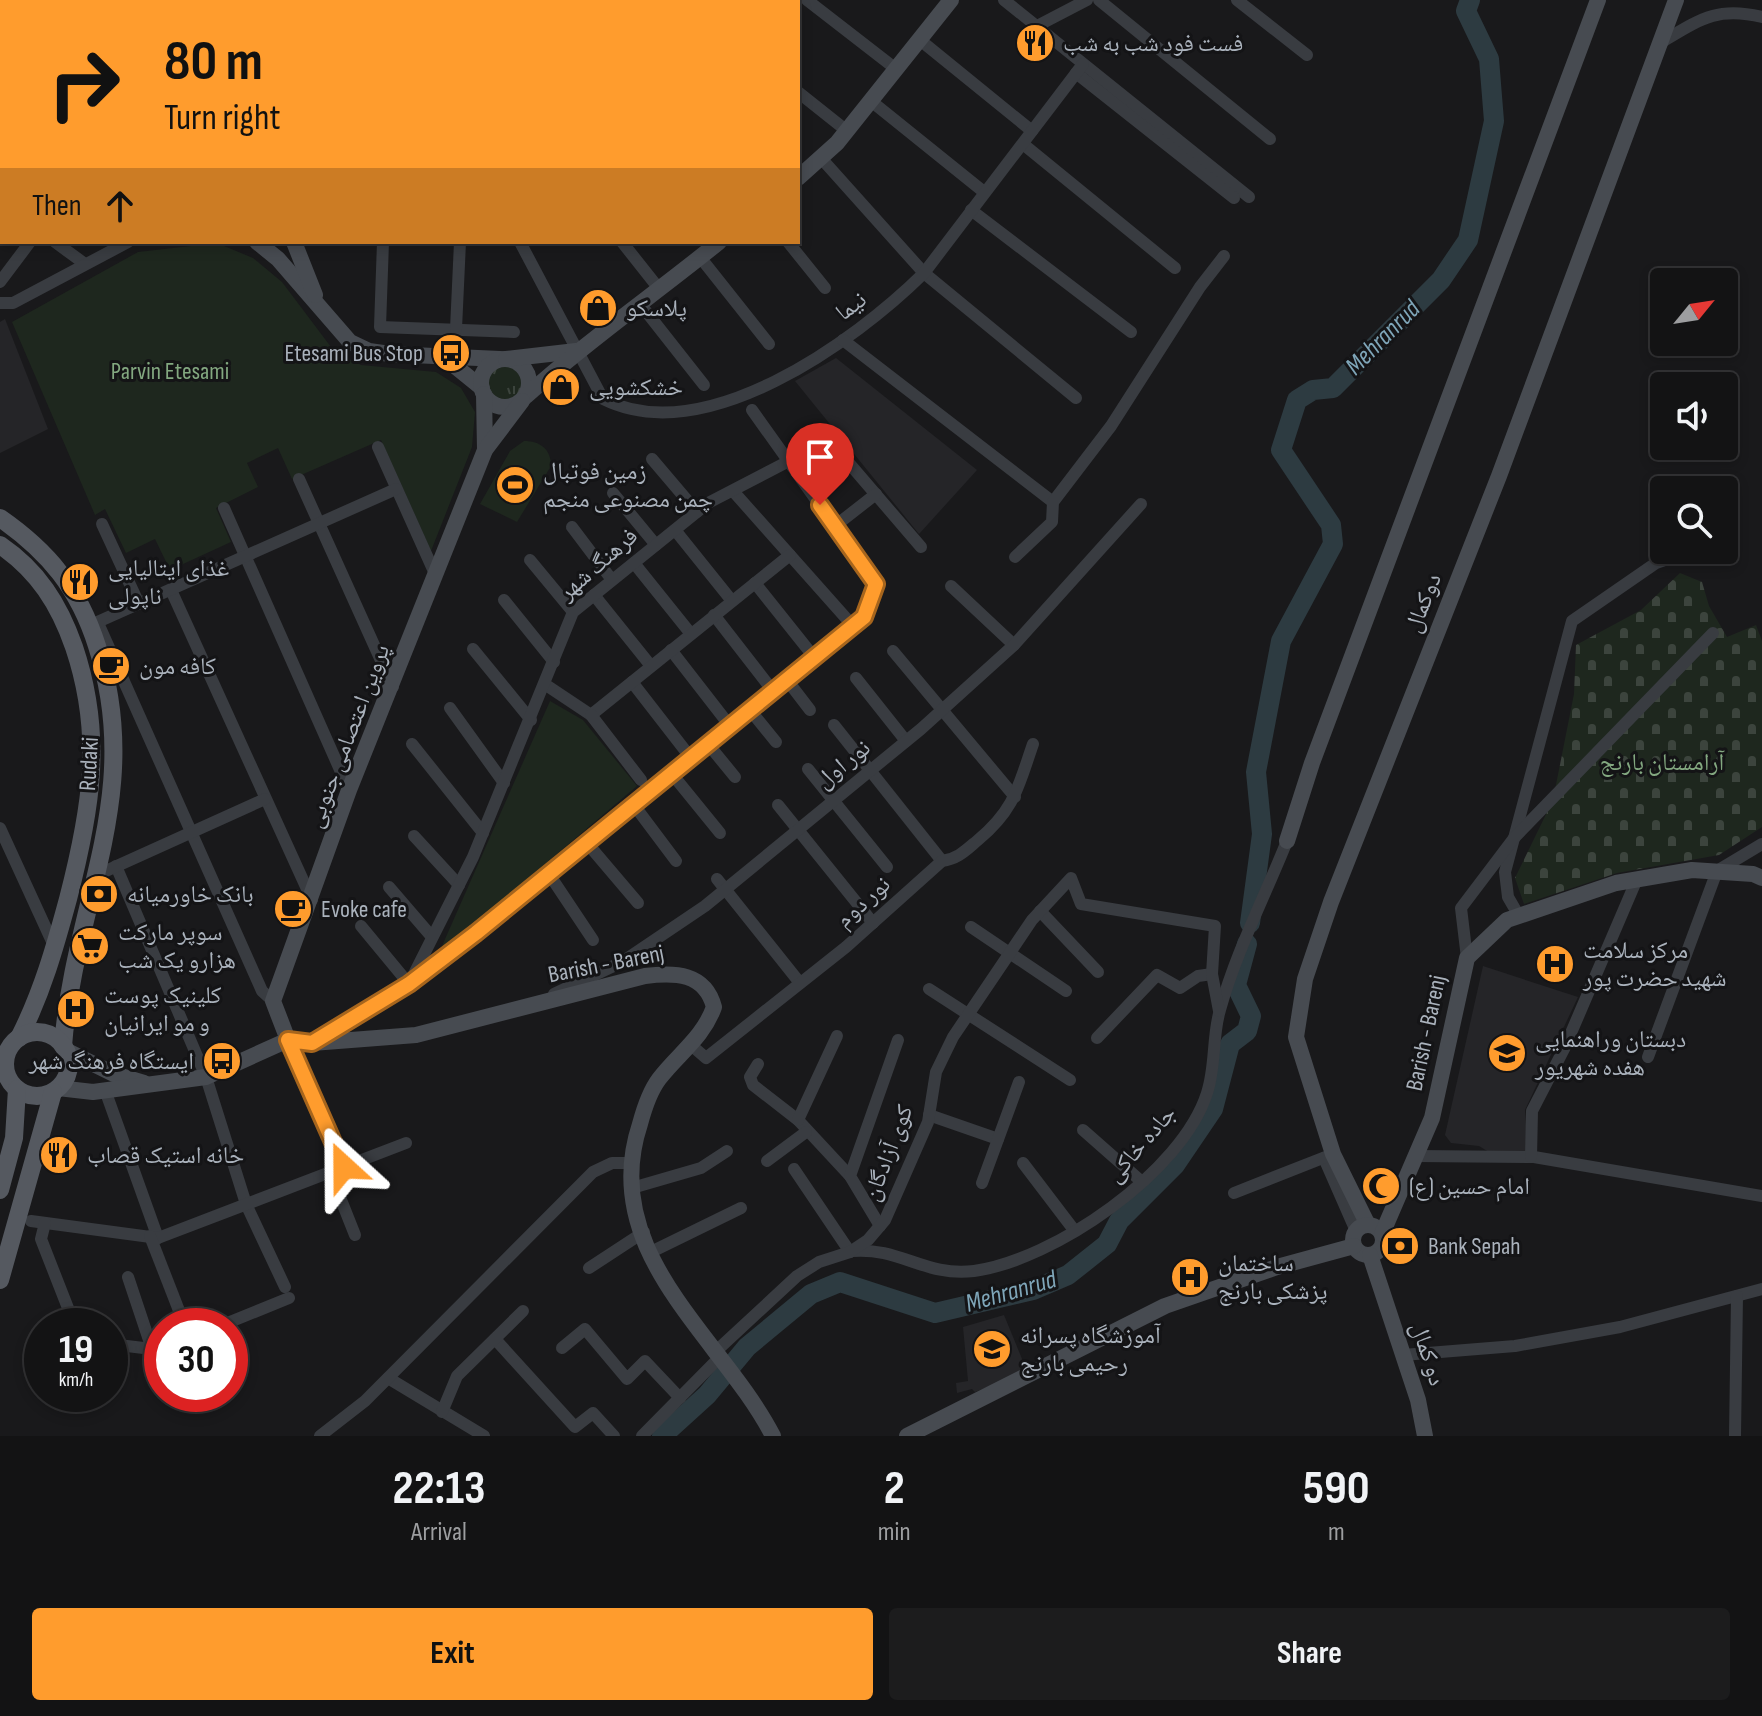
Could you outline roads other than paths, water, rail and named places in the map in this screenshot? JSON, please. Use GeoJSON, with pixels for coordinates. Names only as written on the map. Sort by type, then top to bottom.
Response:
{"type":"FeatureCollection","features":[{"type":"Feature","properties":{"kind":"main road","name":"دوکمال"},"geometry":{"type":"LineString","coordinates":[[1287,841],[1312,763],[1598,0]]}},
{"type":"Feature","properties":{"kind":"main road","name":"دوکمال"},"geometry":{"type":"LineString","coordinates":[[1365,1234],[1329,1156],[1296,1037],[1305,979],[1331,902],[1499,476],[1676,0]]}},
{"type":"Feature","properties":{"kind":"main road"},"geometry":{"type":"LineString","coordinates":[[800,176],[847,131],[920,40],[944,2]]}},
{"type":"Feature","properties":{"kind":"main road"},"geometry":{"type":"LineString","coordinates":[[259,244],[278,259],[350,342],[369,351],[503,359],[576,351]]}},
{"type":"Feature","properties":{"kind":"main road"},"geometry":{"type":"LineString","coordinates":[[295,244],[320,308]]}},
{"type":"Feature","properties":{"kind":"main road","name":"پروین اعتصامی جنوبی"},"geometry":{"type":"LineString","coordinates":[[273,1001],[312,900],[349,790],[393,687],[485,450],[524,398],[576,351],[641,305],[716,244]]}},
{"type":"Feature","properties":{"kind":"main road"},"geometry":{"type":"LineString","coordinates":[[443,357],[498,406],[511,406],[524,398],[529,385],[528,374],[519,363],[503,359],[485,370],[483,391]]}},
{"type":"Feature","properties":{"kind":"main road","name":"پروین اعتصامی جنوبی"},"geometry":{"type":"LineString","coordinates":[[483,391],[485,450]]}},
{"type":"Feature","properties":{"kind":"main road","name":"Rudaki"},"geometry":{"type":"LineString","coordinates":[[0,518],[52,560],[94,624],[114,716],[111,802],[97,875],[67,990],[64,1048]]}},
{"type":"Feature","properties":{"kind":"main road","name":"Rudaki"},"geometry":{"type":"LineString","coordinates":[[0,545],[36,575],[63,614],[82,671],[92,719],[90,796],[55,948],[11,1042]]}},
{"type":"Feature","properties":{"kind":"main road"},"geometry":{"type":"LineString","coordinates":[[63,614],[82,605]]}},
{"type":"Feature","properties":{"kind":"main road"},"geometry":{"type":"LineString","coordinates":[[90,796],[111,802]]}},
{"type":"Feature","properties":{"kind":"main road","name":"Barish - Barenj"},"geometry":{"type":"LineString","coordinates":[[1374,1253],[1365,1234],[1416,1156],[1432,1118],[1467,958],[1507,920],[1637,879],[1692,870],[1753,874],[1762,878]]}},
{"type":"Feature","properties":{"kind":"main road","name":"Barish - Barenj"},"geometry":{"type":"LineString","coordinates":[[288,1040],[312,1043],[416,1035],[645,976],[684,975],[699,981],[710,993],[714,1007],[691,1045],[656,1083],[639,1125],[631,1163],[632,1188],[651,1252],[676,1304],[757,1405],[773,1436]]}},
{"type":"Feature","properties":{"kind":"main road"},"geometry":{"type":"LineString","coordinates":[[9,1081],[39,1096],[56,1090],[105,1090],[206,1077],[288,1040],[273,1001]]}},
{"type":"Feature","properties":{"kind":"main road"},"geometry":{"type":"LineString","coordinates":[[0,1190],[14,1138],[5,1065],[11,1042],[43,1033],[64,1048],[114,1074],[153,1085]]}},
{"type":"Feature","properties":{"kind":"main road"},"geometry":{"type":"LineString","coordinates":[[0,1280],[56,1090],[68,1070],[64,1048]]}},
{"type":"Feature","properties":{"kind":"main road"},"geometry":{"type":"LineString","coordinates":[[907,1436],[1165,1306],[1365,1234],[1374,1253]]}},
{"type":"Feature","properties":{"kind":"main road","name":"دو کمال"},"geometry":{"type":"LineString","coordinates":[[1374,1253],[1384,1273],[1382,1288],[1418,1400],[1425,1436]]}},
{"type":"Feature","properties":{"kind":"street"},"geometry":{"type":"LineString","coordinates":[[807,0],[896,69]]}},
{"type":"Feature","properties":{"kind":"street"},"geometry":{"type":"LineString","coordinates":[[1004,0],[1037,26],[1079,68],[1234,198]]}},
{"type":"Feature","properties":{"kind":"street"},"geometry":{"type":"LineString","coordinates":[[1037,26],[1087,0]]}},
{"type":"Feature","properties":{"kind":"street"},"geometry":{"type":"LineString","coordinates":[[1099,0],[1270,139]]}},
{"type":"Feature","properties":{"kind":"street"},"geometry":{"type":"LineString","coordinates":[[1237,0],[1307,55]]}},
{"type":"Feature","properties":{"kind":"street"},"geometry":{"type":"LineString","coordinates":[[1660,43],[1709,15],[1736,11],[1762,17]]}},
{"type":"Feature","properties":{"kind":"street"},"geometry":{"type":"LineString","coordinates":[[920,40],[1032,131]]}},
{"type":"Feature","properties":{"kind":"street"},"geometry":{"type":"LineString","coordinates":[[1079,68],[1249,197]]}},
{"type":"Feature","properties":{"kind":"street","name":"نیما"},"geometry":{"type":"LineString","coordinates":[[521,244],[603,399],[625,410],[660,413],[742,396],[843,340],[899,297],[924,273],[1079,68]]}},
{"type":"Feature","properties":{"kind":"street"},"geometry":{"type":"LineString","coordinates":[[800,94],[847,131]]}},
{"type":"Feature","properties":{"kind":"street"},"geometry":{"type":"LineString","coordinates":[[871,101],[984,192]]}},
{"type":"Feature","properties":{"kind":"street"},"geometry":{"type":"LineString","coordinates":[[1023,144],[1175,268]]}},
{"type":"Feature","properties":{"kind":"street"},"geometry":{"type":"LineString","coordinates":[[821,158],[924,273],[1076,398]]}},
{"type":"Feature","properties":{"kind":"street"},"geometry":{"type":"LineString","coordinates":[[971,210],[1131,332]]}},
{"type":"Feature","properties":{"kind":"street"},"geometry":{"type":"LineString","coordinates":[[0,282],[28,244]]}},
{"type":"Feature","properties":{"kind":"street"},"geometry":{"type":"LineString","coordinates":[[58,244],[85,264]]}},
{"type":"Feature","properties":{"kind":"street"},"geometry":{"type":"LineString","coordinates":[[0,303],[13,303],[124,244]]}},
{"type":"Feature","properties":{"kind":"street"},"geometry":{"type":"LineString","coordinates":[[383,244],[380,327],[514,332]]}},
{"type":"Feature","properties":{"kind":"street"},"geometry":{"type":"LineString","coordinates":[[456,329],[460,244]]}},
{"type":"Feature","properties":{"kind":"street"},"geometry":{"type":"LineString","coordinates":[[624,244],[660,290]]}},
{"type":"Feature","properties":{"kind":"street"},"geometry":{"type":"LineString","coordinates":[[790,244],[825,288]]}},
{"type":"Feature","properties":{"kind":"street"},"geometry":{"type":"LineString","coordinates":[[1015,557],[1052,522],[1053,502],[1111,426],[1200,287],[1224,256]]}},
{"type":"Feature","properties":{"kind":"street"},"geometry":{"type":"LineString","coordinates":[[700,257],[769,344]]}},
{"type":"Feature","properties":{"kind":"street"},"geometry":{"type":"LineString","coordinates":[[641,305],[704,385]]}},
{"type":"Feature","properties":{"kind":"street"},"geometry":{"type":"LineString","coordinates":[[843,340],[1053,502]]}},
{"type":"Feature","properties":{"kind":"street"},"geometry":{"type":"LineString","coordinates":[[312,1043],[409,984],[864,617],[876,584],[752,410]]}},
{"type":"Feature","properties":{"kind":"street"},"geometry":{"type":"LineString","coordinates":[[378,447],[436,576]]}},
{"type":"Feature","properties":{"kind":"street"},"geometry":{"type":"LineString","coordinates":[[842,455],[921,547]]}},
{"type":"Feature","properties":{"kind":"street"},"geometry":{"type":"LineString","coordinates":[[652,459],[697,512]]}},
{"type":"Feature","properties":{"kind":"street","name":"فرهنگ شهر"},"geometry":{"type":"LineString","coordinates":[[409,984],[483,833],[546,685],[573,612],[697,512],[789,461]]}},
{"type":"Feature","properties":{"kind":"street"},"geometry":{"type":"LineString","coordinates":[[299,479],[393,687]]}},
{"type":"Feature","properties":{"kind":"street"},"geometry":{"type":"LineString","coordinates":[[273,1001],[262,991],[94,624],[396,489]]}},
{"type":"Feature","properties":{"kind":"street"},"geometry":{"type":"LineString","coordinates":[[733,491],[853,626]]}},
{"type":"Feature","properties":{"kind":"street"},"geometry":{"type":"LineString","coordinates":[[613,493],[656,545]]}},
{"type":"Feature","properties":{"kind":"street"},"geometry":{"type":"LineString","coordinates":[[835,526],[876,494]]}},
{"type":"Feature","properties":{"kind":"street","name":"نور اول"},"geometry":{"type":"LineString","coordinates":[[531,1004],[622,962],[721,884],[798,830],[870,771],[1014,645],[1141,504]]}},
{"type":"Feature","properties":{"kind":"street"},"geometry":{"type":"LineString","coordinates":[[224,508],[349,790]]}},
{"type":"Feature","properties":{"kind":"street"},"geometry":{"type":"LineString","coordinates":[[102,524],[139,604]]}},
{"type":"Feature","properties":{"kind":"street"},"geometry":{"type":"LineString","coordinates":[[572,527],[612,580]]}},
{"type":"Feature","properties":{"kind":"street"},"geometry":{"type":"LineString","coordinates":[[675,530],[732,601]]}},
{"type":"Feature","properties":{"kind":"street"},"geometry":{"type":"LineString","coordinates":[[591,715],[790,555]]}},
{"type":"Feature","properties":{"kind":"street"},"geometry":{"type":"LineString","coordinates":[[530,560],[573,612]]}},
{"type":"Feature","properties":{"kind":"street"},"geometry":{"type":"LineString","coordinates":[[634,563],[691,634]]}},
{"type":"Feature","properties":{"kind":"street"},"geometry":{"type":"LineString","coordinates":[[1519,916],[1508,897],[1505,872],[1572,621],[1655,564]]}},
{"type":"Feature","properties":{"kind":"street"},"geometry":{"type":"LineString","coordinates":[[755,583],[814,657]]}},
{"type":"Feature","properties":{"kind":"street"},"geometry":{"type":"LineString","coordinates":[[951,586],[1014,645]]}},
{"type":"Feature","properties":{"kind":"street"},"geometry":{"type":"LineString","coordinates":[[171,590],[312,900]]}},
{"type":"Feature","properties":{"kind":"street"},"geometry":{"type":"LineString","coordinates":[[594,595],[651,666]]}},
{"type":"Feature","properties":{"kind":"street"},"geometry":{"type":"LineString","coordinates":[[504,600],[554,662]]}},
{"type":"Feature","properties":{"kind":"street"},"geometry":{"type":"LineString","coordinates":[[714,615],[773,691]]}},
{"type":"Feature","properties":{"kind":"street"},"geometry":{"type":"LineString","coordinates":[[1467,958],[1461,908],[1514,838],[1713,633]]}},
{"type":"Feature","properties":{"kind":"street"},"geometry":{"type":"LineString","coordinates":[[473,649],[531,720]]}},
{"type":"Feature","properties":{"kind":"street"},"geometry":{"type":"LineString","coordinates":[[671,650],[730,726]]}},
{"type":"Feature","properties":{"kind":"street"},"geometry":{"type":"LineString","coordinates":[[893,651],[1015,797]]}},
{"type":"Feature","properties":{"kind":"street"},"geometry":{"type":"LineString","coordinates":[[856,678],[906,741]]}},
{"type":"Feature","properties":{"kind":"street"},"geometry":{"type":"LineString","coordinates":[[787,680],[810,710]]}},
{"type":"Feature","properties":{"kind":"street"},"geometry":{"type":"LineString","coordinates":[[632,682],[691,758]]}},
{"type":"Feature","properties":{"kind":"street"},"geometry":{"type":"LineString","coordinates":[[546,685],[591,715],[641,780]]}},
{"type":"Feature","properties":{"kind":"street"},"geometry":{"type":"LineString","coordinates":[[450,708],[504,783]]}},
{"type":"Feature","properties":{"kind":"street"},"geometry":{"type":"LineString","coordinates":[[750,710],[776,742]]}},
{"type":"Feature","properties":{"kind":"street"},"geometry":{"type":"LineString","coordinates":[[834,725],[942,861]]}},
{"type":"Feature","properties":{"kind":"street"},"geometry":{"type":"LineString","coordinates":[[412,744],[483,833]]}},
{"type":"Feature","properties":{"kind":"street"},"geometry":{"type":"LineString","coordinates":[[708,744],[735,777]]}},
{"type":"Feature","properties":{"kind":"street","name":"نور دوم"},"geometry":{"type":"LineString","coordinates":[[691,1045],[706,1058],[873,923],[942,861],[956,859],[1002,819],[1015,797],[1033,744]]}},
{"type":"Feature","properties":{"kind":"street"},"geometry":{"type":"LineString","coordinates":[[808,769],[831,802],[887,867]]}},
{"type":"Feature","properties":{"kind":"street"},"geometry":{"type":"LineString","coordinates":[[672,774],[720,833]]}},
{"type":"Feature","properties":{"kind":"street"},"geometry":{"type":"LineString","coordinates":[[97,875],[265,799]]}},
{"type":"Feature","properties":{"kind":"street"},"geometry":{"type":"LineString","coordinates":[[634,805],[676,861]]}},
{"type":"Feature","properties":{"kind":"street"},"geometry":{"type":"LineString","coordinates":[[778,805],[873,923]]}},
{"type":"Feature","properties":{"kind":"street"},"geometry":{"type":"LineString","coordinates":[[0,828],[55,948]]}},
{"type":"Feature","properties":{"kind":"street"},"geometry":{"type":"LineString","coordinates":[[414,836],[459,885]]}},
{"type":"Feature","properties":{"kind":"street","name":"جاده خاکی"},"geometry":{"type":"LineString","coordinates":[[850,1252],[877,1249],[948,1274],[1004,1264],[1111,1209],[1142,1182],[1188,1128],[1207,1094],[1219,1011],[1287,841]]}},
{"type":"Feature","properties":{"kind":"street"},"geometry":{"type":"LineString","coordinates":[[587,843],[638,903]]}},
{"type":"Feature","properties":{"kind":"street"},"geometry":{"type":"LineString","coordinates":[[1648,1057],[1717,871],[1762,844]]}},
{"type":"Feature","properties":{"kind":"street"},"geometry":{"type":"LineString","coordinates":[[116,866],[206,1077],[246,1204],[287,1293],[248,1312]]}},
{"type":"Feature","properties":{"kind":"street"},"geometry":{"type":"LineString","coordinates":[[549,874],[593,940]]}},
{"type":"Feature","properties":{"kind":"street","name":"کوی آزادگان"},"geometry":{"type":"LineString","coordinates":[[642,1436],[716,1356],[797,1276],[819,1262],[850,1252],[868,1240],[880,1226],[929,1115],[936,1072],[967,1016],[1009,953],[1040,911],[1071,878],[1081,904],[1215,926],[1212,974]]}},
{"type":"Feature","properties":{"kind":"street"},"geometry":{"type":"LineString","coordinates":[[1531,1157],[1532,1111],[1565,1047],[1637,879]]}},
{"type":"Feature","properties":{"kind":"street"},"geometry":{"type":"LineString","coordinates":[[721,884],[800,983]]}},
{"type":"Feature","properties":{"kind":"street"},"geometry":{"type":"LineString","coordinates":[[389,887],[432,937]]}},
{"type":"Feature","properties":{"kind":"street"},"geometry":{"type":"LineString","coordinates":[[1040,911],[1098,972]]}},
{"type":"Feature","properties":{"kind":"street"},"geometry":{"type":"LineString","coordinates":[[361,926],[409,984]]}},
{"type":"Feature","properties":{"kind":"street"},"geometry":{"type":"LineString","coordinates":[[971,927],[1066,991]]}},
{"type":"Feature","properties":{"kind":"street"},"geometry":{"type":"LineString","coordinates":[[1097,1038],[1157,975],[1180,988],[1198,976],[1212,974],[1219,1011]]}},
{"type":"Feature","properties":{"kind":"street"},"geometry":{"type":"LineString","coordinates":[[929,989],[1070,1080]]}},
{"type":"Feature","properties":{"kind":"street"},"geometry":{"type":"LineString","coordinates":[[798,1120],[837,1036]]}},
{"type":"Feature","properties":{"kind":"street"},"geometry":{"type":"LineString","coordinates":[[288,1040],[344,1167]]}},
{"type":"Feature","properties":{"kind":"street"},"geometry":{"type":"LineString","coordinates":[[850,1176],[898,1040]]}},
{"type":"Feature","properties":{"kind":"street"},"geometry":{"type":"LineString","coordinates":[[758,1064],[750,1077],[753,1085],[798,1120],[850,1176],[880,1226]]}},
{"type":"Feature","properties":{"kind":"street"},"geometry":{"type":"LineString","coordinates":[[982,1183],[1019,1082]]}},
{"type":"Feature","properties":{"kind":"street"},"geometry":{"type":"LineString","coordinates":[[105,1090],[179,1308]]}},
{"type":"Feature","properties":{"kind":"street"},"geometry":{"type":"LineString","coordinates":[[929,1115],[998,1139]]}},
{"type":"Feature","properties":{"kind":"street"},"geometry":{"type":"LineString","coordinates":[[1083,1130],[1142,1182]]}},
{"type":"Feature","properties":{"kind":"street"},"geometry":{"type":"LineString","coordinates":[[767,1161],[806,1132]]}},
{"type":"Feature","properties":{"kind":"street"},"geometry":{"type":"LineString","coordinates":[[31,1221],[154,1237],[406,1143]]}},
{"type":"Feature","properties":{"kind":"street"},"geometry":{"type":"LineString","coordinates":[[632,1188],[701,1168],[727,1151]]}},
{"type":"Feature","properties":{"kind":"street"},"geometry":{"type":"LineString","coordinates":[[1234,1193],[1329,1156]]}},
{"type":"Feature","properties":{"kind":"street"},"geometry":{"type":"LineString","coordinates":[[1416,1156],[1531,1157],[1762,1196]]}},
{"type":"Feature","properties":{"kind":"street"},"geometry":{"type":"LineString","coordinates":[[323,1435],[388,1378],[593,1172],[612,1163],[631,1163]]}},
{"type":"Feature","properties":{"kind":"street"},"geometry":{"type":"LineString","coordinates":[[1023,1163],[1074,1230]]}},
{"type":"Feature","properties":{"kind":"street"},"geometry":{"type":"LineString","coordinates":[[794,1169],[850,1252]]}},
{"type":"Feature","properties":{"kind":"street"},"geometry":{"type":"LineString","coordinates":[[330,1172],[355,1235]]}},
{"type":"Feature","properties":{"kind":"street"},"geometry":{"type":"LineString","coordinates":[[651,1252],[741,1208]]}},
{"type":"Feature","properties":{"kind":"street"},"geometry":{"type":"LineString","coordinates":[[45,1223],[41,1239],[68,1308]]}},
{"type":"Feature","properties":{"kind":"street"},"geometry":{"type":"LineString","coordinates":[[589,1268],[644,1232]]}},
{"type":"Feature","properties":{"kind":"street"},"geometry":{"type":"LineString","coordinates":[[128,1277],[144,1316]]}},
{"type":"Feature","properties":{"kind":"street"},"geometry":{"type":"LineString","coordinates":[[1403,1355],[1515,1346],[1611,1329],[1762,1289]]}},
{"type":"Feature","properties":{"kind":"street"},"geometry":{"type":"LineString","coordinates":[[1735,1436],[1737,1296]]}},
{"type":"Feature","properties":{"kind":"street"},"geometry":{"type":"LineString","coordinates":[[442,1412],[457,1376],[523,1311]]}},
{"type":"Feature","properties":{"kind":"street"},"geometry":{"type":"LineString","coordinates":[[562,1348],[585,1329],[627,1379],[645,1361],[680,1398]]}},
{"type":"Feature","properties":{"kind":"street"},"geometry":{"type":"LineString","coordinates":[[495,1339],[575,1427],[593,1413],[614,1436]]}},
{"type":"Feature","properties":{"kind":"street"},"geometry":{"type":"LineString","coordinates":[[388,1378],[484,1436]]}},
{"type":"Feature","properties":{"kind":"waterway","name":"Mehranrud"},"geometry":{"type":"LineString","coordinates":[[1250,923],[1262,834],[1256,772],[1281,641],[1333,544],[1331,525],[1281,450],[1297,400],[1313,390],[1333,388],[1441,280],[1468,240],[1494,121],[1489,59],[1466,11],[1470,0]]}},
{"type":"Feature","properties":{"kind":"waterway","name":"Mehranrud"},"geometry":{"type":"LineString","coordinates":[[662,1436],[707,1395],[747,1347],[811,1294],[840,1282],[935,1313],[1033,1290],[1068,1275],[1107,1244],[1119,1221],[1175,1165],[1213,1109],[1230,1044],[1247,1031],[1251,1016],[1236,985],[1247,944]]}},
{"type":"Feature","properties":{"kind":"place","name":"فست فود شب به شب"},"geometry":{"type":"Point","coordinates":[1035,43]}},
{"type":"Feature","properties":{"kind":"place","name":"پلاسکو"},"geometry":{"type":"Point","coordinates":[598,308]}},
{"type":"Feature","properties":{"kind":"place","name":"Etesami Bus Stop"},"geometry":{"type":"Point","coordinates":[451,353]}},
{"type":"Feature","properties":{"kind":"place","name":"خشکشویی"},"geometry":{"type":"Point","coordinates":[561,387]}},
{"type":"Feature","properties":{"kind":"place","name":"زمین فوتبال چمن مصنوعی منجم"},"geometry":{"type":"Point","coordinates":[515,485]}},
{"type":"Feature","properties":{"kind":"place","name":"غذای ایتالیایی ناپولی"},"geometry":{"type":"Point","coordinates":[80,582]}},
{"type":"Feature","properties":{"kind":"place","name":"کافه مون"},"geometry":{"type":"Point","coordinates":[111,666]}},
{"type":"Feature","properties":{"kind":"place","name":"بانک خاورمیانه"},"geometry":{"type":"Point","coordinates":[99,894]}},
{"type":"Feature","properties":{"kind":"place","name":"Evoke cafe"},"geometry":{"type":"Point","coordinates":[293,909]}},
{"type":"Feature","properties":{"kind":"place","name":"سوپر مارکت هزارو یک شب"},"geometry":{"type":"Point","coordinates":[90,946]}},
{"type":"Feature","properties":{"kind":"place","name":"مرکز سلامت شهید حضرت پور"},"geometry":{"type":"Point","coordinates":[1555,964]}},
{"type":"Feature","properties":{"kind":"place","name":"کلینیک پوست و مو ایرانیان"},"geometry":{"type":"Point","coordinates":[76,1009]}},
{"type":"Feature","properties":{"kind":"place","name":"دبستان وراهنمایی هفده شهریور"},"geometry":{"type":"Point","coordinates":[1507,1053]}},
{"type":"Feature","properties":{"kind":"place","name":"ایستگاه فرهنگ شهر"},"geometry":{"type":"Point","coordinates":[222,1061]}},
{"type":"Feature","properties":{"kind":"place","name":"خانه استیک قصاب"},"geometry":{"type":"Point","coordinates":[59,1155]}},
{"type":"Feature","properties":{"kind":"place","name":"امام حسین (ع)"},"geometry":{"type":"Point","coordinates":[1381,1186]}},
{"type":"Feature","properties":{"kind":"place","name":"Bank Sepah"},"geometry":{"type":"Point","coordinates":[1400,1246]}},
{"type":"Feature","properties":{"kind":"place","name":"ساختمان پزشکی بارنج"},"geometry":{"type":"Point","coordinates":[1190,1277]}},
{"type":"Feature","properties":{"kind":"place","name":"آموزشگاه پسرانه رحیمی بارنج"},"geometry":{"type":"Point","coordinates":[992,1349]}},
{"type":"Feature","properties":{"kind":"park label","name":"Parvin Etesami"},"geometry":{"type":"Point","coordinates":[170,371]}},
{"type":"Feature","properties":{"kind":"park label","name":"آرامستان بارنج"},"geometry":{"type":"Point","coordinates":[1662,762]}}]}
